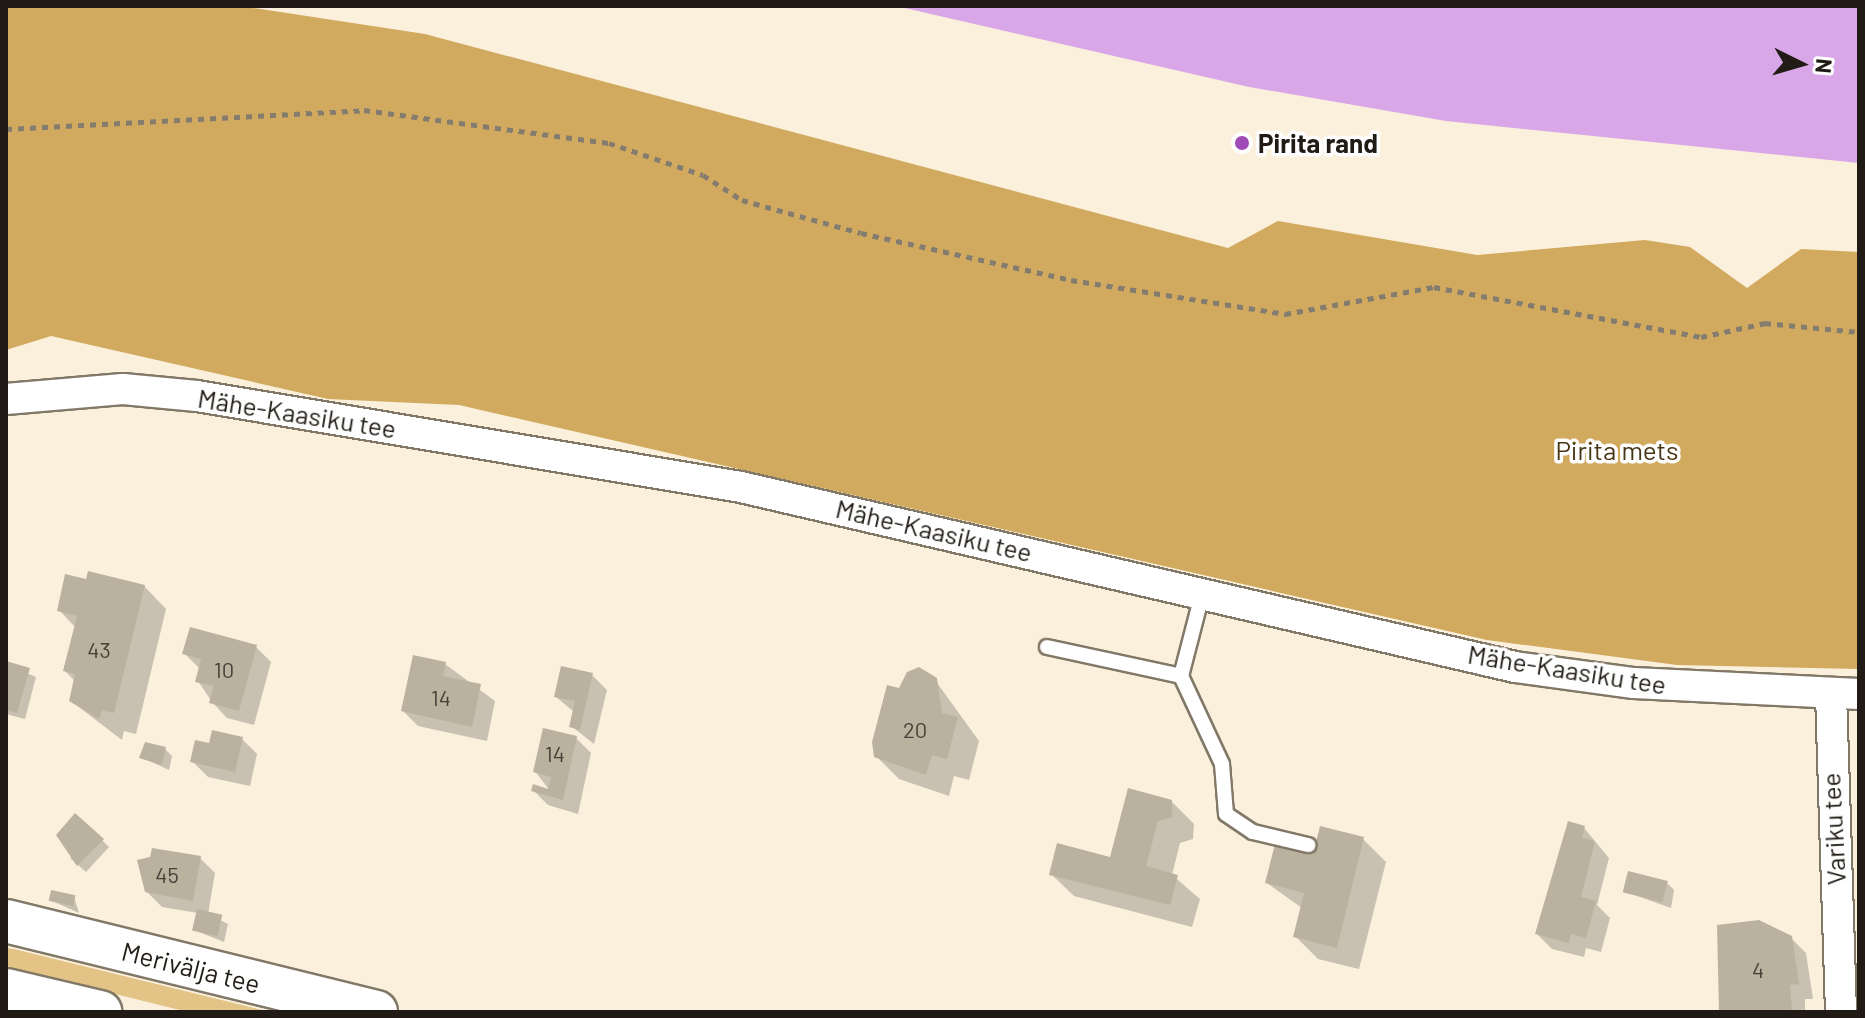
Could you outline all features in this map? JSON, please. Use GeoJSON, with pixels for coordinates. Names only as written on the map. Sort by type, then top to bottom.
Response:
{"type":"FeatureCollection","features":[{"type":"Feature","properties":{"kind":"main road","name":"Merivälja tee"},"geometry":{"type":"LineString","coordinates":[[6,921],[376,1012]]}},
{"type":"Feature","properties":{"kind":"main road"},"geometry":{"type":"LineString","coordinates":[[6,990],[100,1012]]}},
{"type":"Feature","properties":{"kind":"street","name":"Mähe-Kaasiku tee"},"geometry":{"type":"LineString","coordinates":[[6,399],[123,389],[236,402],[741,487],[1203,591],[1515,667],[1634,683],[1845,694]]}},
{"type":"Feature","properties":{"kind":"street","name":"Variku tee"},"geometry":{"type":"LineString","coordinates":[[1841,1012],[1845,694]]}},
{"type":"Feature","properties":{"kind":"lane"},"geometry":{"type":"LineString","coordinates":[[1203,591],[1181,676],[1222,764],[1223,800],[1234,824],[1308,845]]}},
{"type":"Feature","properties":{"kind":"lane"},"geometry":{"type":"LineString","coordinates":[[1047,647],[1181,676]]}},
{"type":"Feature","properties":{"kind":"path"},"geometry":{"type":"LineString","coordinates":[[6,129],[364,110],[609,143],[703,175],[742,200],[861,233],[1071,280],[1285,314],[1434,287],[1701,337],[1765,323],[1859,332]]}},
{"type":"Feature","properties":{"kind":"shaded area"},"geometry":{"type":"Polygon","coordinates":[[[896,6],[1859,6],[1859,163],[1446,121],[1249,87],[896,6]]]}},
{"type":"Feature","properties":{"kind":"shaded area"},"geometry":{"type":"Polygon","coordinates":[[[6,948],[270,1012],[188,1012],[6,967],[6,948]]]}},
{"type":"Feature","properties":{"kind":"green space","name":"Pirita mets"},"geometry":{"type":"Polygon","coordinates":[[[6,6],[240,6],[425,34],[1228,248],[1278,221],[1477,255],[1645,240],[1690,247],[1747,288],[1801,249],[1859,252],[1859,669],[1677,665],[1487,640],[459,405],[328,399],[51,336],[6,350],[6,6]]]}},
{"type":"Feature","properties":{"kind":"building"},"geometry":{"type":"Polygon","coordinates":[[[88,571],[145,585],[114,713],[102,710],[99,719],[69,701],[75,674],[63,671],[77,616],[57,611],[65,574],[86,579],[88,571]]]}},
{"type":"Feature","properties":{"kind":"building"},"geometry":{"type":"Polygon","coordinates":[[[190,627],[257,645],[239,711],[209,703],[214,686],[195,682],[201,659],[182,654],[190,627]]]}},
{"type":"Feature","properties":{"kind":"building"},"geometry":{"type":"Polygon","coordinates":[[[413,655],[446,662],[443,676],[481,684],[472,727],[401,711],[413,655]]]}},
{"type":"Feature","properties":{"kind":"building"},"geometry":{"type":"Polygon","coordinates":[[[6,661],[30,668],[17,713],[6,710],[6,661]]]}},
{"type":"Feature","properties":{"kind":"building"},"geometry":{"type":"Polygon","coordinates":[[[561,666],[593,673],[580,730],[569,727],[575,701],[554,697],[561,666]]]}},
{"type":"Feature","properties":{"kind":"building"},"geometry":{"type":"Polygon","coordinates":[[[919,667],[937,678],[942,713],[958,717],[947,759],[932,755],[926,775],[874,757],[872,742],[887,685],[899,688],[907,672],[919,667]]]}},
{"type":"Feature","properties":{"kind":"building"},"geometry":{"type":"Polygon","coordinates":[[[543,728],[577,736],[563,800],[531,791],[533,784],[548,789],[551,777],[533,772],[543,728]]]}},
{"type":"Feature","properties":{"kind":"building"},"geometry":{"type":"Polygon","coordinates":[[[212,730],[243,737],[235,772],[190,762],[195,740],[209,743],[212,730]]]}},
{"type":"Feature","properties":{"kind":"building"},"geometry":{"type":"Polygon","coordinates":[[[145,742],[166,747],[162,765],[139,758],[145,742]]]}},
{"type":"Feature","properties":{"kind":"building"},"geometry":{"type":"Polygon","coordinates":[[[1128,788],[1172,800],[1172,817],[1158,821],[1146,866],[1178,875],[1170,905],[1049,875],[1057,843],[1110,857],[1128,788]]]}},
{"type":"Feature","properties":{"kind":"building"},"geometry":{"type":"Polygon","coordinates":[[[75,813],[104,839],[77,866],[56,835],[75,813]]]}},
{"type":"Feature","properties":{"kind":"building"},"geometry":{"type":"Polygon","coordinates":[[[1568,821],[1585,826],[1582,838],[1595,841],[1581,897],[1596,901],[1586,938],[1571,934],[1569,943],[1535,934],[1568,821]]]}},
{"type":"Feature","properties":{"kind":"building"},"geometry":{"type":"Polygon","coordinates":[[[1320,826],[1364,837],[1337,948],[1293,937],[1304,893],[1265,883],[1275,844],[1313,854],[1320,826]]]}},
{"type":"Feature","properties":{"kind":"building"},"geometry":{"type":"Polygon","coordinates":[[[152,848],[201,856],[193,901],[145,892],[137,860],[150,857],[152,848]]]}},
{"type":"Feature","properties":{"kind":"building"},"geometry":{"type":"Polygon","coordinates":[[[1628,871],[1668,881],[1662,902],[1623,892],[1628,871]]]}},
{"type":"Feature","properties":{"kind":"building"},"geometry":{"type":"Polygon","coordinates":[[[51,890],[75,895],[73,906],[49,901],[51,890]]]}},
{"type":"Feature","properties":{"kind":"building"},"geometry":{"type":"Polygon","coordinates":[[[197,909],[222,915],[217,936],[192,930],[197,909]]]}},
{"type":"Feature","properties":{"kind":"building"},"geometry":{"type":"Polygon","coordinates":[[[1759,920],[1792,936],[1799,984],[1790,985],[1792,1012],[1719,1012],[1717,925],[1759,920]]]}},
{"type":"Feature","properties":{"kind":"place","name":"Pirita rand"},"geometry":{"type":"Point","coordinates":[1242,143]}}]}
